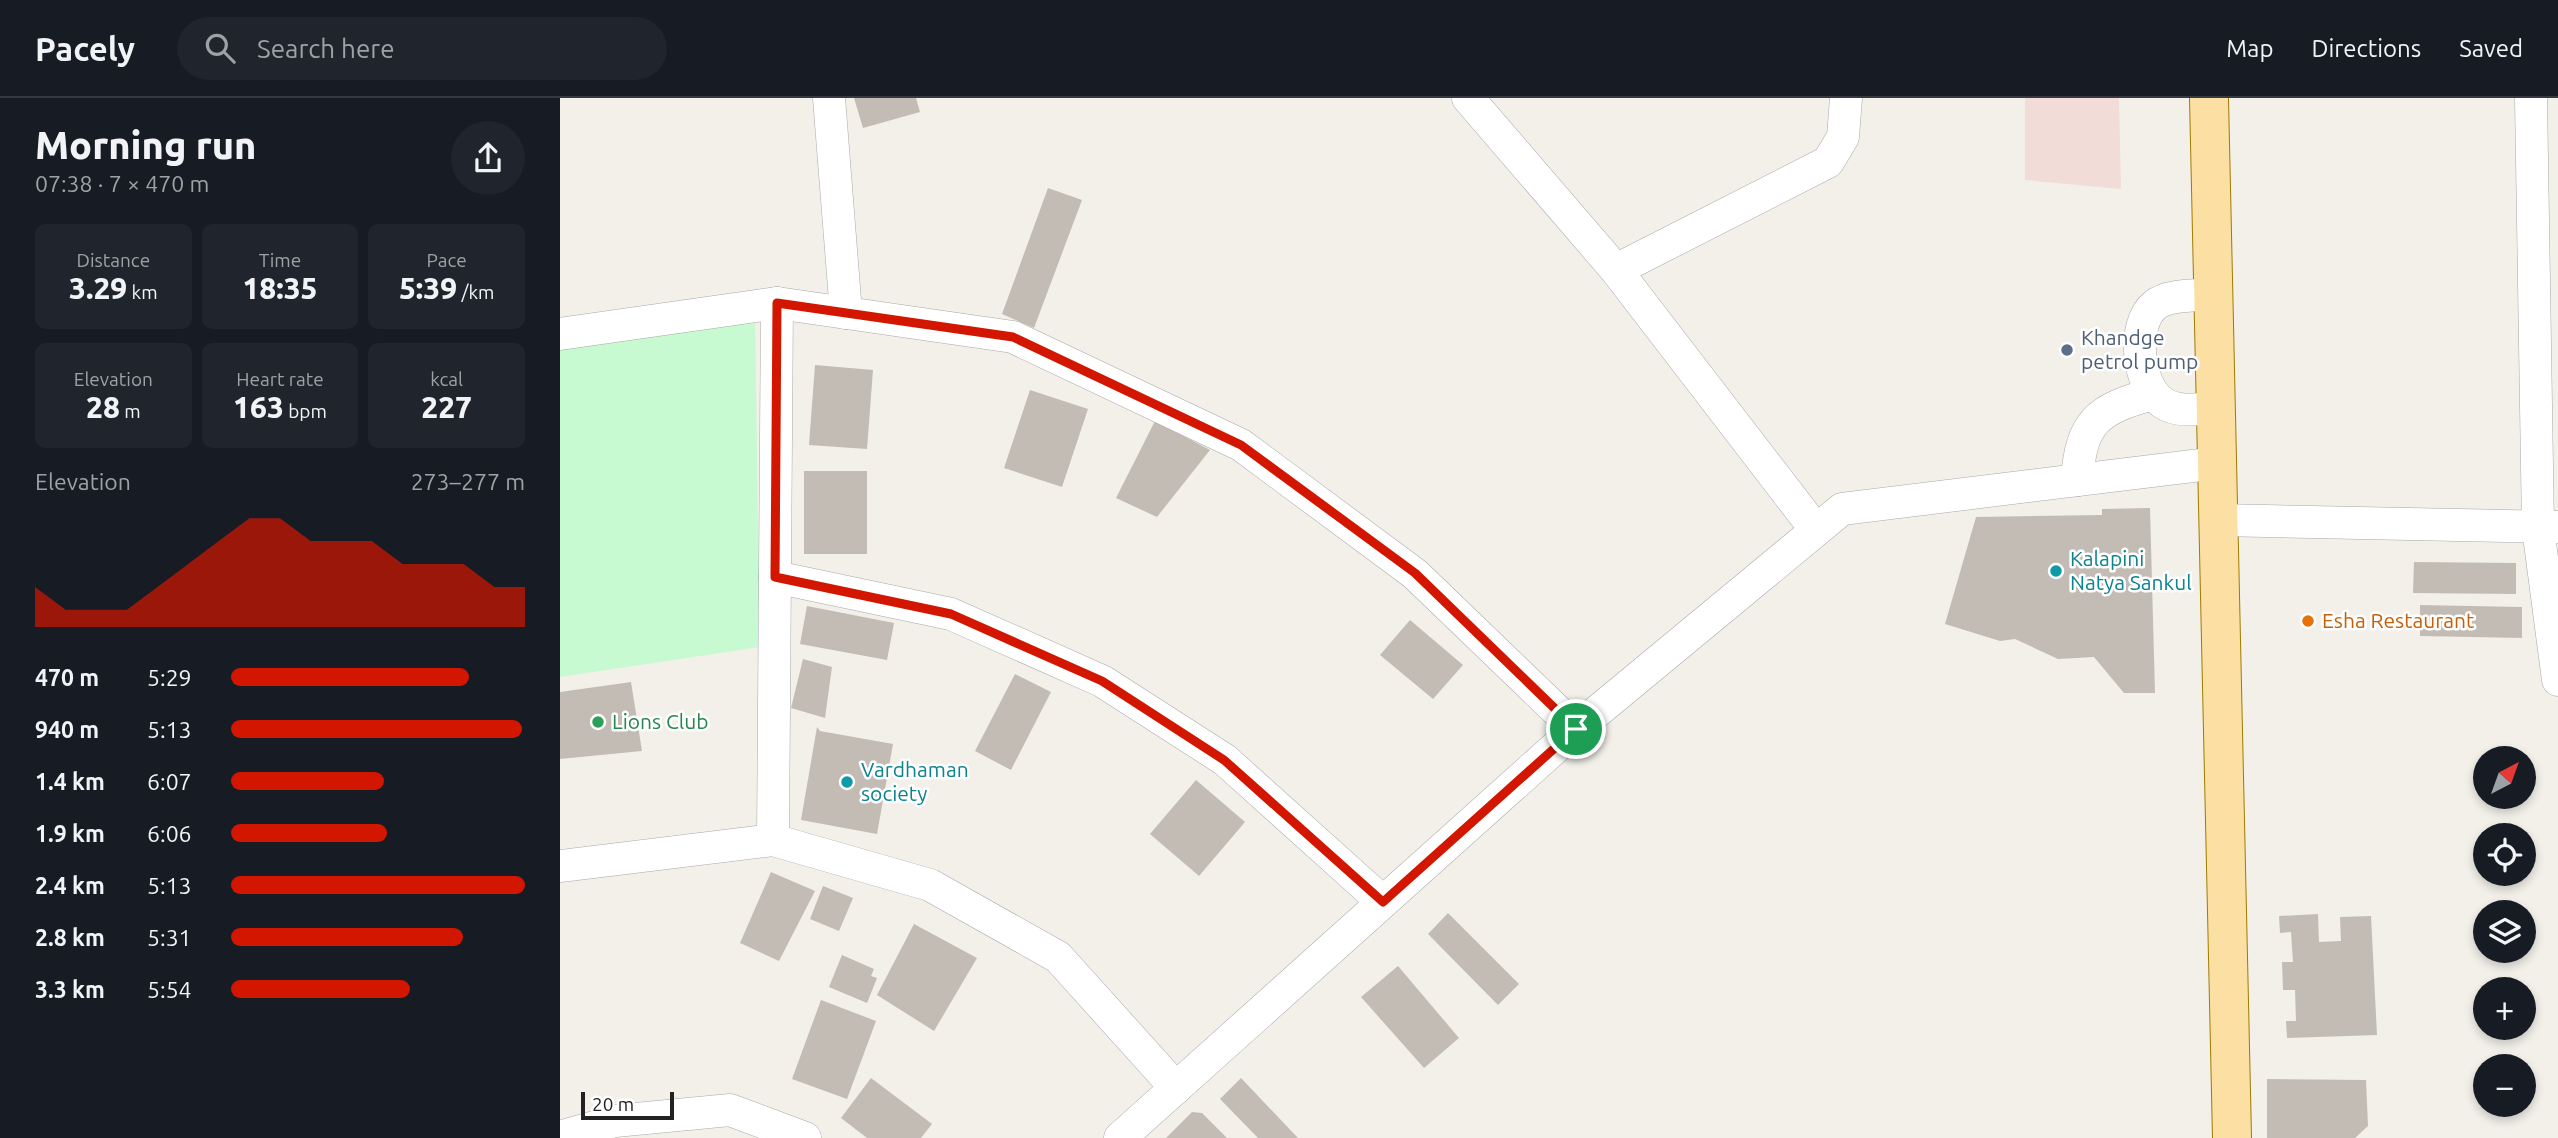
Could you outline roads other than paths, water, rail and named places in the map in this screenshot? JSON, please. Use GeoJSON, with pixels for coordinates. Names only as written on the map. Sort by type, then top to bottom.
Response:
{"type":"FeatureCollection","features":[{"type":"Feature","properties":{"kind":"main road"},"geometry":{"type":"LineString","coordinates":[[2209,98],[2232,1138]]}},
{"type":"Feature","properties":{"kind":"street"},"geometry":{"type":"LineString","coordinates":[[829,98],[846,313]]}},
{"type":"Feature","properties":{"kind":"street"},"geometry":{"type":"LineString","coordinates":[[1468,98],[1616,270],[1816,530]]}},
{"type":"Feature","properties":{"kind":"street"},"geometry":{"type":"LineString","coordinates":[[1616,270],[1828,162],[1843,138],[1846,98]]}},
{"type":"Feature","properties":{"kind":"street"},"geometry":{"type":"LineString","coordinates":[[2531,98],[2548,527],[2558,680]]}},
{"type":"Feature","properties":{"kind":"street"},"geometry":{"type":"LineString","coordinates":[[2213,294],[2167,299],[2156,304],[2143,318],[2138,332],[2146,381],[2153,394],[2178,410],[2216,408]]}},
{"type":"Feature","properties":{"kind":"street"},"geometry":{"type":"LineString","coordinates":[[773,840],[777,303]]}},
{"type":"Feature","properties":{"kind":"street"},"geometry":{"type":"LineString","coordinates":[[560,334],[777,303],[1013,337],[1241,445],[1415,573],[1576,729]]}},
{"type":"Feature","properties":{"kind":"street"},"geometry":{"type":"LineString","coordinates":[[2077,480],[2079,447],[2092,423],[2111,408],[2153,394]]}},
{"type":"Feature","properties":{"kind":"street"},"geometry":{"type":"LineString","coordinates":[[1120,1138],[1576,729],[1842,509],[2217,463]]}},
{"type":"Feature","properties":{"kind":"street"},"geometry":{"type":"LineString","coordinates":[[2219,520],[2548,527]]}},
{"type":"Feature","properties":{"kind":"street"},"geometry":{"type":"LineString","coordinates":[[775,577],[951,614],[1102,681],[1224,760],[1383,902]]}},
{"type":"Feature","properties":{"kind":"street"},"geometry":{"type":"LineString","coordinates":[[560,866],[773,840],[930,885],[1058,957],[1176,1088]]}},
{"type":"Feature","properties":{"kind":"street"},"geometry":{"type":"LineString","coordinates":[[560,1137],[615,1121],[730,1111],[805,1138]]}},
{"type":"Feature","properties":{"kind":"place","name":"Khandge petrol pump"},"geometry":{"type":"Point","coordinates":[2067,350]}},
{"type":"Feature","properties":{"kind":"place","name":"Kalapini Natya Sankul"},"geometry":{"type":"Point","coordinates":[2056,571]}},
{"type":"Feature","properties":{"kind":"place","name":"Esha Restaurant"},"geometry":{"type":"Point","coordinates":[2308,621]}},
{"type":"Feature","properties":{"kind":"place","name":"Lions Club"},"geometry":{"type":"Point","coordinates":[598,722]}},
{"type":"Feature","properties":{"kind":"place","name":"Vardhaman society"},"geometry":{"type":"Point","coordinates":[847,782]}}]}
